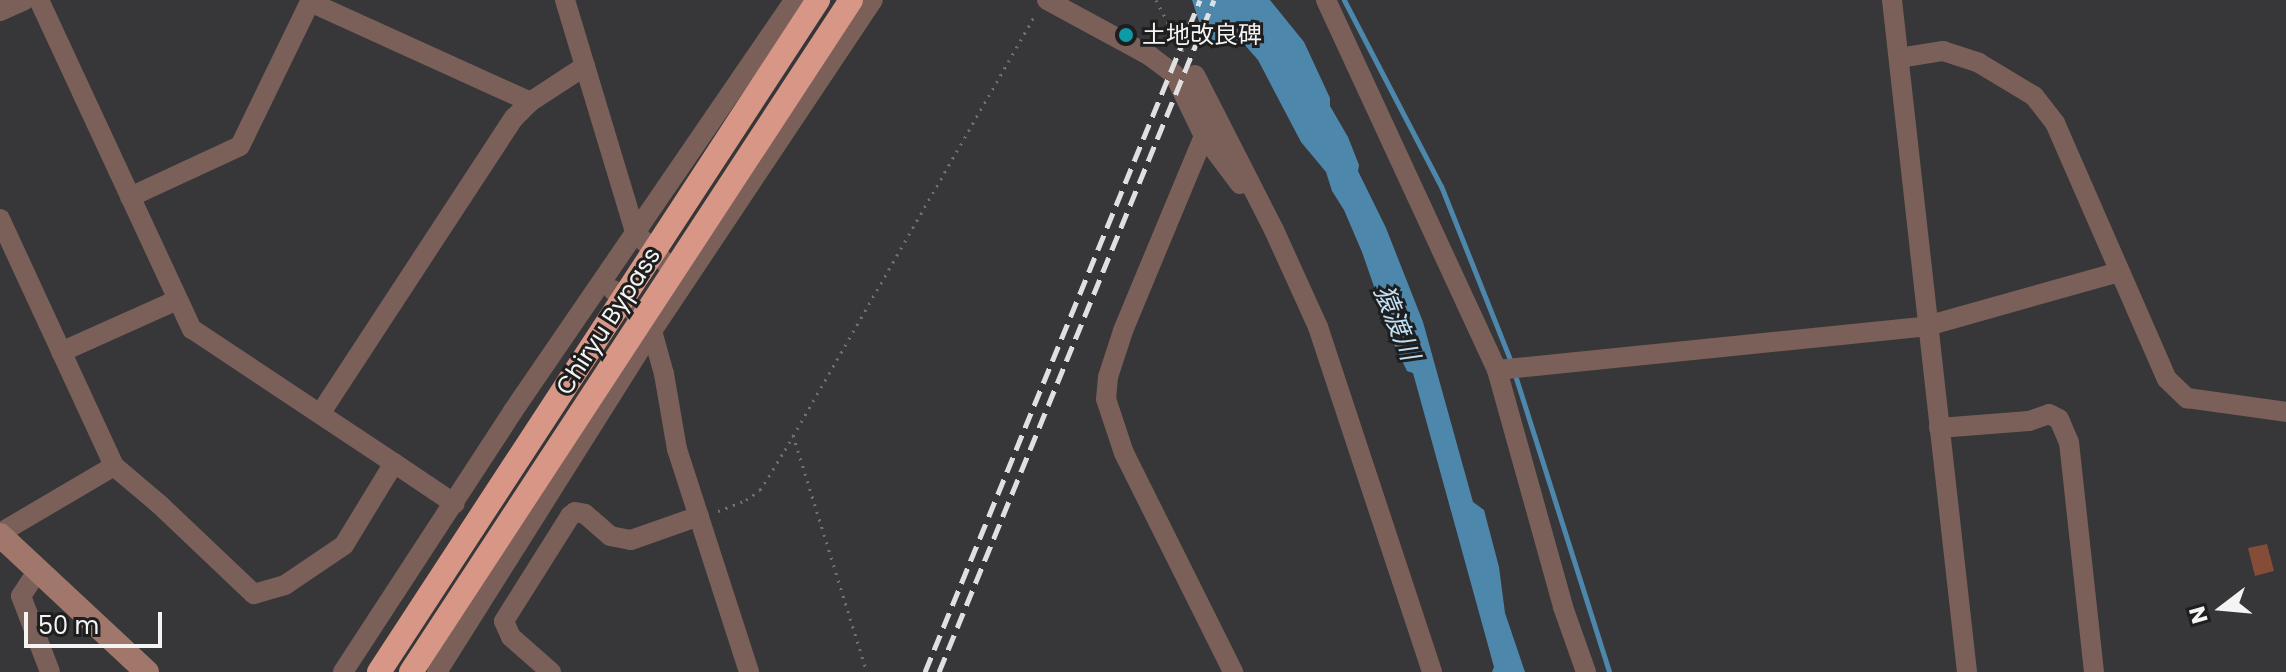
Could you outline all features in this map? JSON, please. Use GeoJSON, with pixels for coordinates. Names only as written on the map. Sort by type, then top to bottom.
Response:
{"type":"FeatureCollection","features":[{"type":"Feature","properties":{"kind":"highway","name":"Chiryu Bypass"},"geometry":{"type":"LineString","coordinates":[[379,672],[818,0]]}},
{"type":"Feature","properties":{"kind":"highway","name":"Chiryu Bypass"},"geometry":{"type":"LineString","coordinates":[[411,672],[851,0]]}},
{"type":"Feature","properties":{"kind":"street"},"geometry":{"type":"LineString","coordinates":[[0,11],[25,0]]}},
{"type":"Feature","properties":{"kind":"street"},"geometry":{"type":"LineString","coordinates":[[39,0],[192,329],[455,504]]}},
{"type":"Feature","properties":{"kind":"street"},"geometry":{"type":"LineString","coordinates":[[565,0],[635,232],[684,281]]}},
{"type":"Feature","properties":{"kind":"street"},"geometry":{"type":"LineString","coordinates":[[343,672],[513,411],[794,0]]}},
{"type":"Feature","properties":{"kind":"street"},"geometry":{"type":"LineString","coordinates":[[437,672],[684,281],[873,0]]}},
{"type":"Feature","properties":{"kind":"street"},"geometry":{"type":"LineString","coordinates":[[1326,0],[1497,370],[1563,607],[1586,672]]}},
{"type":"Feature","properties":{"kind":"street"},"geometry":{"type":"LineString","coordinates":[[1892,0],[1967,672]]}},
{"type":"Feature","properties":{"kind":"street"},"geometry":{"type":"LineString","coordinates":[[130,197],[240,146],[310,2],[530,102]]}},
{"type":"Feature","properties":{"kind":"street"},"geometry":{"type":"LineString","coordinates":[[1042,7],[1150,56],[1174,74],[1204,136],[1274,230]]}},
{"type":"Feature","properties":{"kind":"street"},"geometry":{"type":"LineString","coordinates":[[1899,58],[1943,51],[1979,63],[2034,96],[2055,123],[2167,379],[2187,398],[2286,412]]}},
{"type":"Feature","properties":{"kind":"street"},"geometry":{"type":"LineString","coordinates":[[320,414],[514,118],[530,102],[585,66]]}},
{"type":"Feature","properties":{"kind":"street"},"geometry":{"type":"LineString","coordinates":[[1195,75],[1274,230],[1318,327],[1432,672]]}},
{"type":"Feature","properties":{"kind":"street"},"geometry":{"type":"LineString","coordinates":[[1204,136],[1123,331],[1108,377],[1106,399],[1124,453],[1233,672]]}},
{"type":"Feature","properties":{"kind":"street"},"geometry":{"type":"LineString","coordinates":[[0,219],[114,466],[254,594],[285,585],[344,545],[394,463]]}},
{"type":"Feature","properties":{"kind":"street"},"geometry":{"type":"LineString","coordinates":[[1497,370],[1927,326],[2119,272]]}},
{"type":"Feature","properties":{"kind":"street"},"geometry":{"type":"LineString","coordinates":[[604,280],[652,331],[664,374],[677,449],[749,672]]}},
{"type":"Feature","properties":{"kind":"street"},"geometry":{"type":"LineString","coordinates":[[61,352],[177,300]]}},
{"type":"Feature","properties":{"kind":"street"},"geometry":{"type":"LineString","coordinates":[[1939,428],[2029,421],[2049,414],[2059,419],[2069,442],[2094,672]]}},
{"type":"Feature","properties":{"kind":"street"},"geometry":{"type":"LineString","coordinates":[[114,466],[0,534],[147,672]]}},
{"type":"Feature","properties":{"kind":"street"},"geometry":{"type":"LineString","coordinates":[[551,672],[511,637],[504,621],[570,516],[575,512],[585,514],[610,536],[631,540],[699,516]]}},
{"type":"Feature","properties":{"kind":"street"},"geometry":{"type":"LineString","coordinates":[[38,570],[21,596],[50,672]]}},
{"type":"Feature","properties":{"kind":"path"},"geometry":{"type":"LineString","coordinates":[[1156,0],[1195,75]]}},
{"type":"Feature","properties":{"kind":"path"},"geometry":{"type":"LineString","coordinates":[[699,516],[730,507],[760,490],[1042,7]]}},
{"type":"Feature","properties":{"kind":"path"},"geometry":{"type":"LineString","coordinates":[[792,434],[867,672]]}},
{"type":"Feature","properties":{"kind":"water","name":"猿渡川"},"geometry":{"type":"Polygon","coordinates":[[[1192,0],[1270,0],[1304,42],[1330,98],[1330,106],[1348,137],[1359,165],[1358,171],[1386,228],[1423,322],[1473,502],[1484,510],[1499,567],[1505,613],[1525,672],[1492,672],[1494,667],[1413,373],[1407,371],[1394,344],[1362,252],[1326,172],[1301,142],[1258,60],[1243,43],[1231,39],[1206,43],[1192,0]]]}},
{"type":"Feature","properties":{"kind":"building"},"geometry":{"type":"Polygon","coordinates":[[[2267,544],[2274,571],[2255,576],[2248,548],[2267,544]]]}},
{"type":"Feature","properties":{"kind":"waterway"},"geometry":{"type":"LineString","coordinates":[[1344,0],[1441,186],[1511,362]]}},
{"type":"Feature","properties":{"kind":"waterway"},"geometry":{"type":"LineString","coordinates":[[1515,375],[1609,672]]}},
{"type":"Feature","properties":{"kind":"railway"},"geometry":{"type":"LineString","coordinates":[[925,672],[1200,0]]}},
{"type":"Feature","properties":{"kind":"railway"},"geometry":{"type":"LineString","coordinates":[[939,672],[1214,0]]}},
{"type":"Feature","properties":{"kind":"place","name":"土地改良碑"},"geometry":{"type":"Point","coordinates":[1126,35]}}]}
